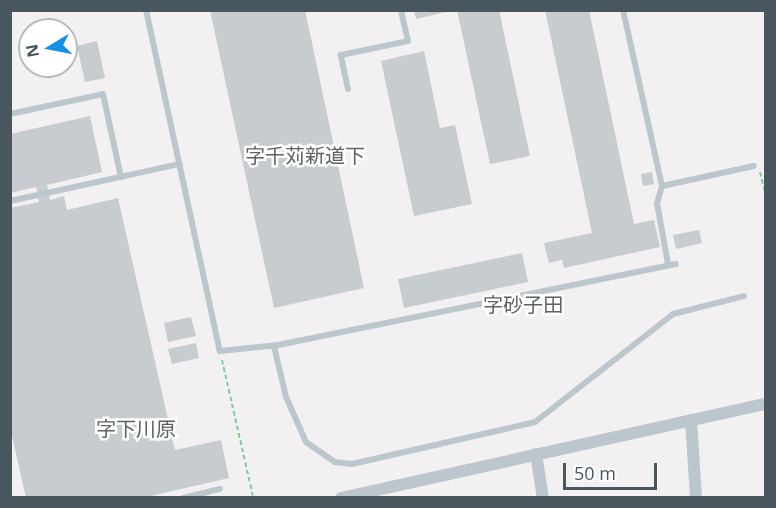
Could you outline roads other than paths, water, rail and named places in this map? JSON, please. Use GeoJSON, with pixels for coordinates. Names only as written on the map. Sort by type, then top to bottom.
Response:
{"type":"FeatureCollection","features":[{"type":"Feature","properties":{"kind":"street"},"geometry":{"type":"LineString","coordinates":[[341,498],[765,404]]}},
{"type":"Feature","properties":{"kind":"street"},"geometry":{"type":"LineString","coordinates":[[691,420],[696,498]]}},
{"type":"Feature","properties":{"kind":"street"},"geometry":{"type":"LineString","coordinates":[[536,454],[543,498]]}},
{"type":"Feature","properties":{"kind":"lane"},"geometry":{"type":"LineString","coordinates":[[146,10],[220,351],[274,346],[676,264]]}},
{"type":"Feature","properties":{"kind":"lane"},"geometry":{"type":"LineString","coordinates":[[348,89],[341,56],[408,41],[401,10]]}},
{"type":"Feature","properties":{"kind":"lane"},"geometry":{"type":"LineString","coordinates":[[623,10],[662,186],[657,203],[668,264]]}},
{"type":"Feature","properties":{"kind":"lane"},"geometry":{"type":"LineString","coordinates":[[10,114],[103,94],[121,177]]}},
{"type":"Feature","properties":{"kind":"lane"},"geometry":{"type":"LineString","coordinates":[[10,201],[180,164]]}},
{"type":"Feature","properties":{"kind":"lane"},"geometry":{"type":"LineString","coordinates":[[662,186],[754,166]]}},
{"type":"Feature","properties":{"kind":"lane"},"geometry":{"type":"LineString","coordinates":[[274,346],[286,397],[306,442],[335,462],[352,464],[535,422],[674,314],[744,296]]}},
{"type":"Feature","properties":{"kind":"lane"},"geometry":{"type":"LineString","coordinates":[[183,498],[220,489]]}},
{"type":"Feature","properties":{"kind":"district","name":"字千苅新道下"},"geometry":{"type":"Point","coordinates":[305,155]}},
{"type":"Feature","properties":{"kind":"district","name":"字砂子田"},"geometry":{"type":"Point","coordinates":[523,304]}},
{"type":"Feature","properties":{"kind":"district","name":"字下川原"},"geometry":{"type":"Point","coordinates":[136,428]}}]}
